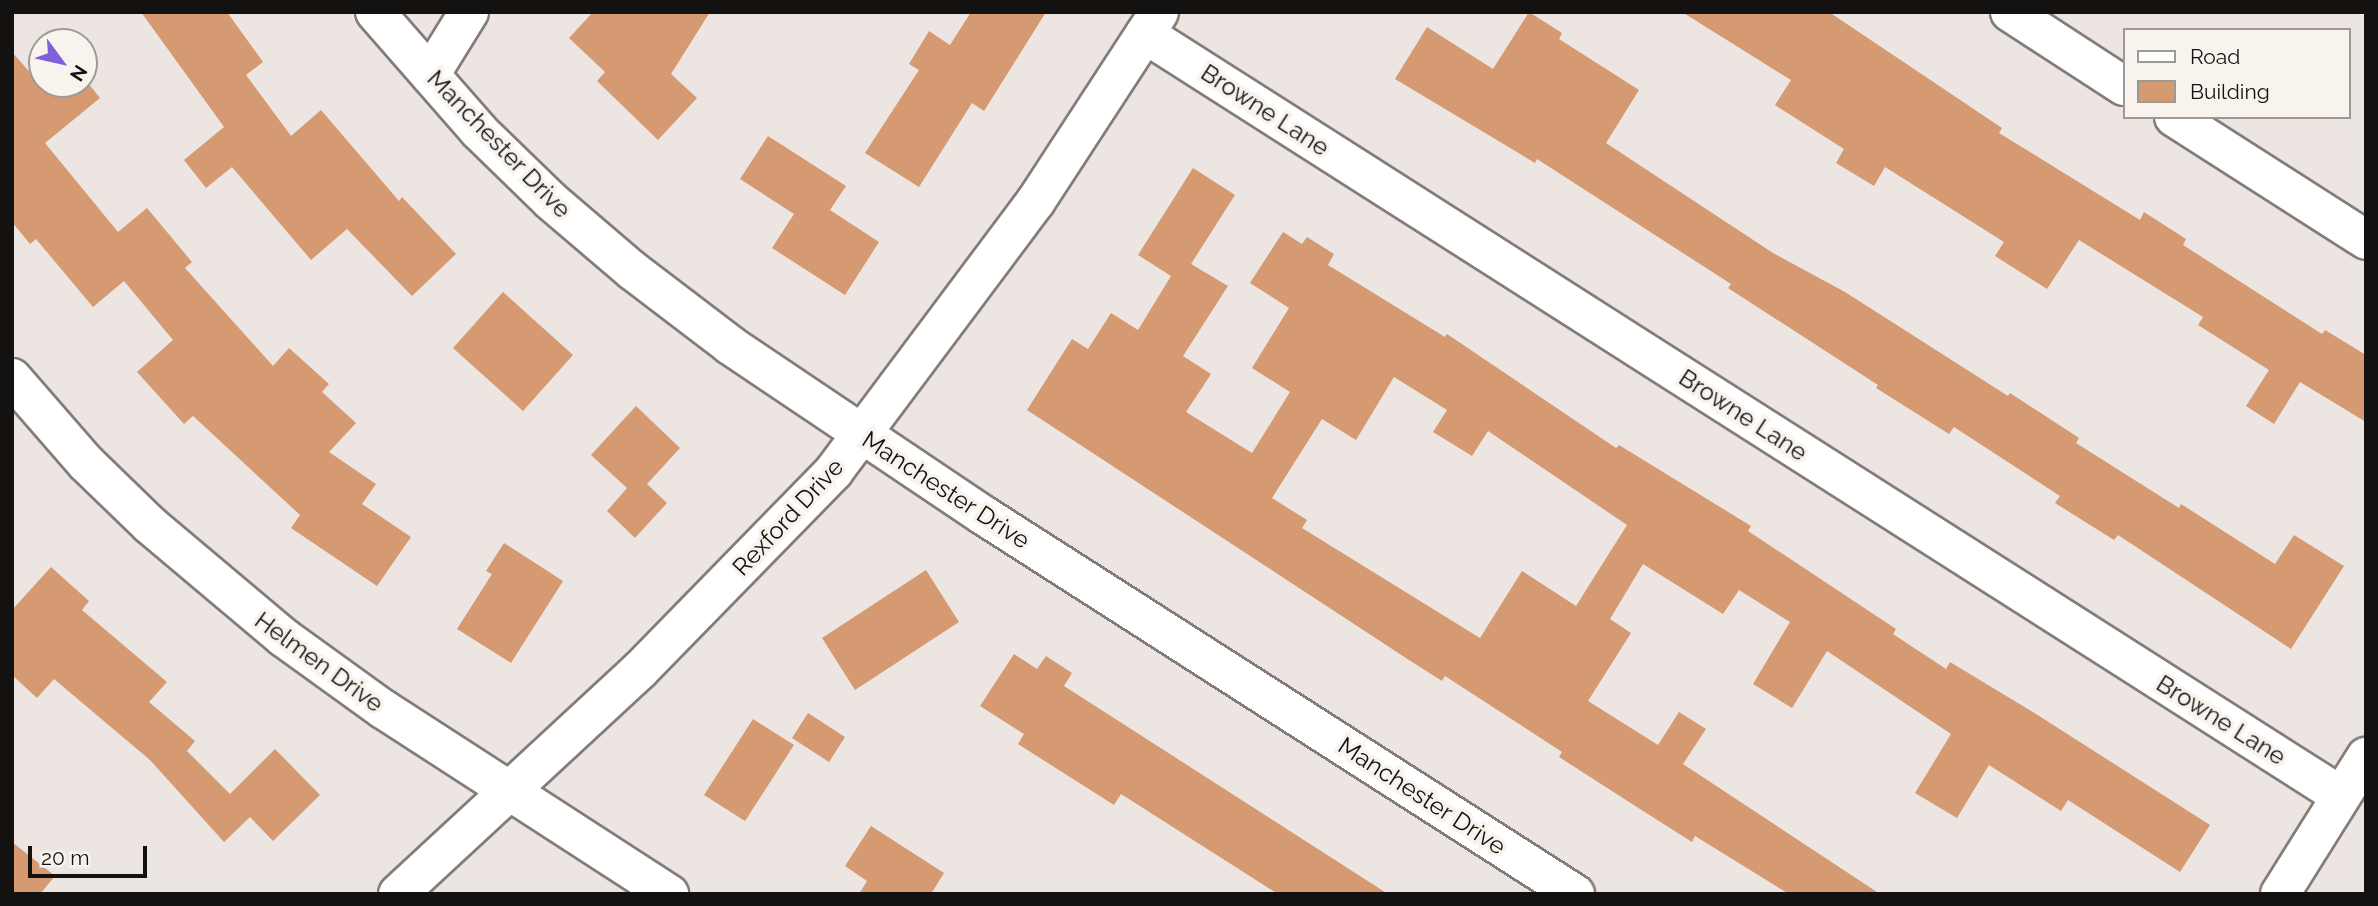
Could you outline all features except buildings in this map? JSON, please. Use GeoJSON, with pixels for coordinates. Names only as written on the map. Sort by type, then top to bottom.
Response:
{"type":"FeatureCollection","features":[{"type":"Feature","properties":{"kind":"street","name":"Manchester Drive"},"geometry":{"type":"LineString","coordinates":[[374,12],[479,131],[632,271],[730,345],[863,435],[1575,894]]}},
{"type":"Feature","properties":{"kind":"street"},"geometry":{"type":"LineString","coordinates":[[430,75],[469,12]]}},
{"type":"Feature","properties":{"kind":"street"},"geometry":{"type":"LineString","coordinates":[[2010,12],[2122,85]]}},
{"type":"Feature","properties":{"kind":"street","name":"Rexford Drive"},"geometry":{"type":"LineString","coordinates":[[398,894],[669,641],[810,497],[863,435],[1036,201],[1152,23]]}},
{"type":"Feature","properties":{"kind":"street","name":"Browne Lane"},"geometry":{"type":"LineString","coordinates":[[1152,23],[2341,796]]}},
{"type":"Feature","properties":{"kind":"street"},"geometry":{"type":"LineString","coordinates":[[2177,119],[2366,240]]}},
{"type":"Feature","properties":{"kind":"street","name":"Helmen Drive"},"geometry":{"type":"LineString","coordinates":[[12,378],[86,463],[218,586],[383,709],[669,894]]}},
{"type":"Feature","properties":{"kind":"street"},"geometry":{"type":"LineString","coordinates":[[2280,894],[2366,757]]}}]}
